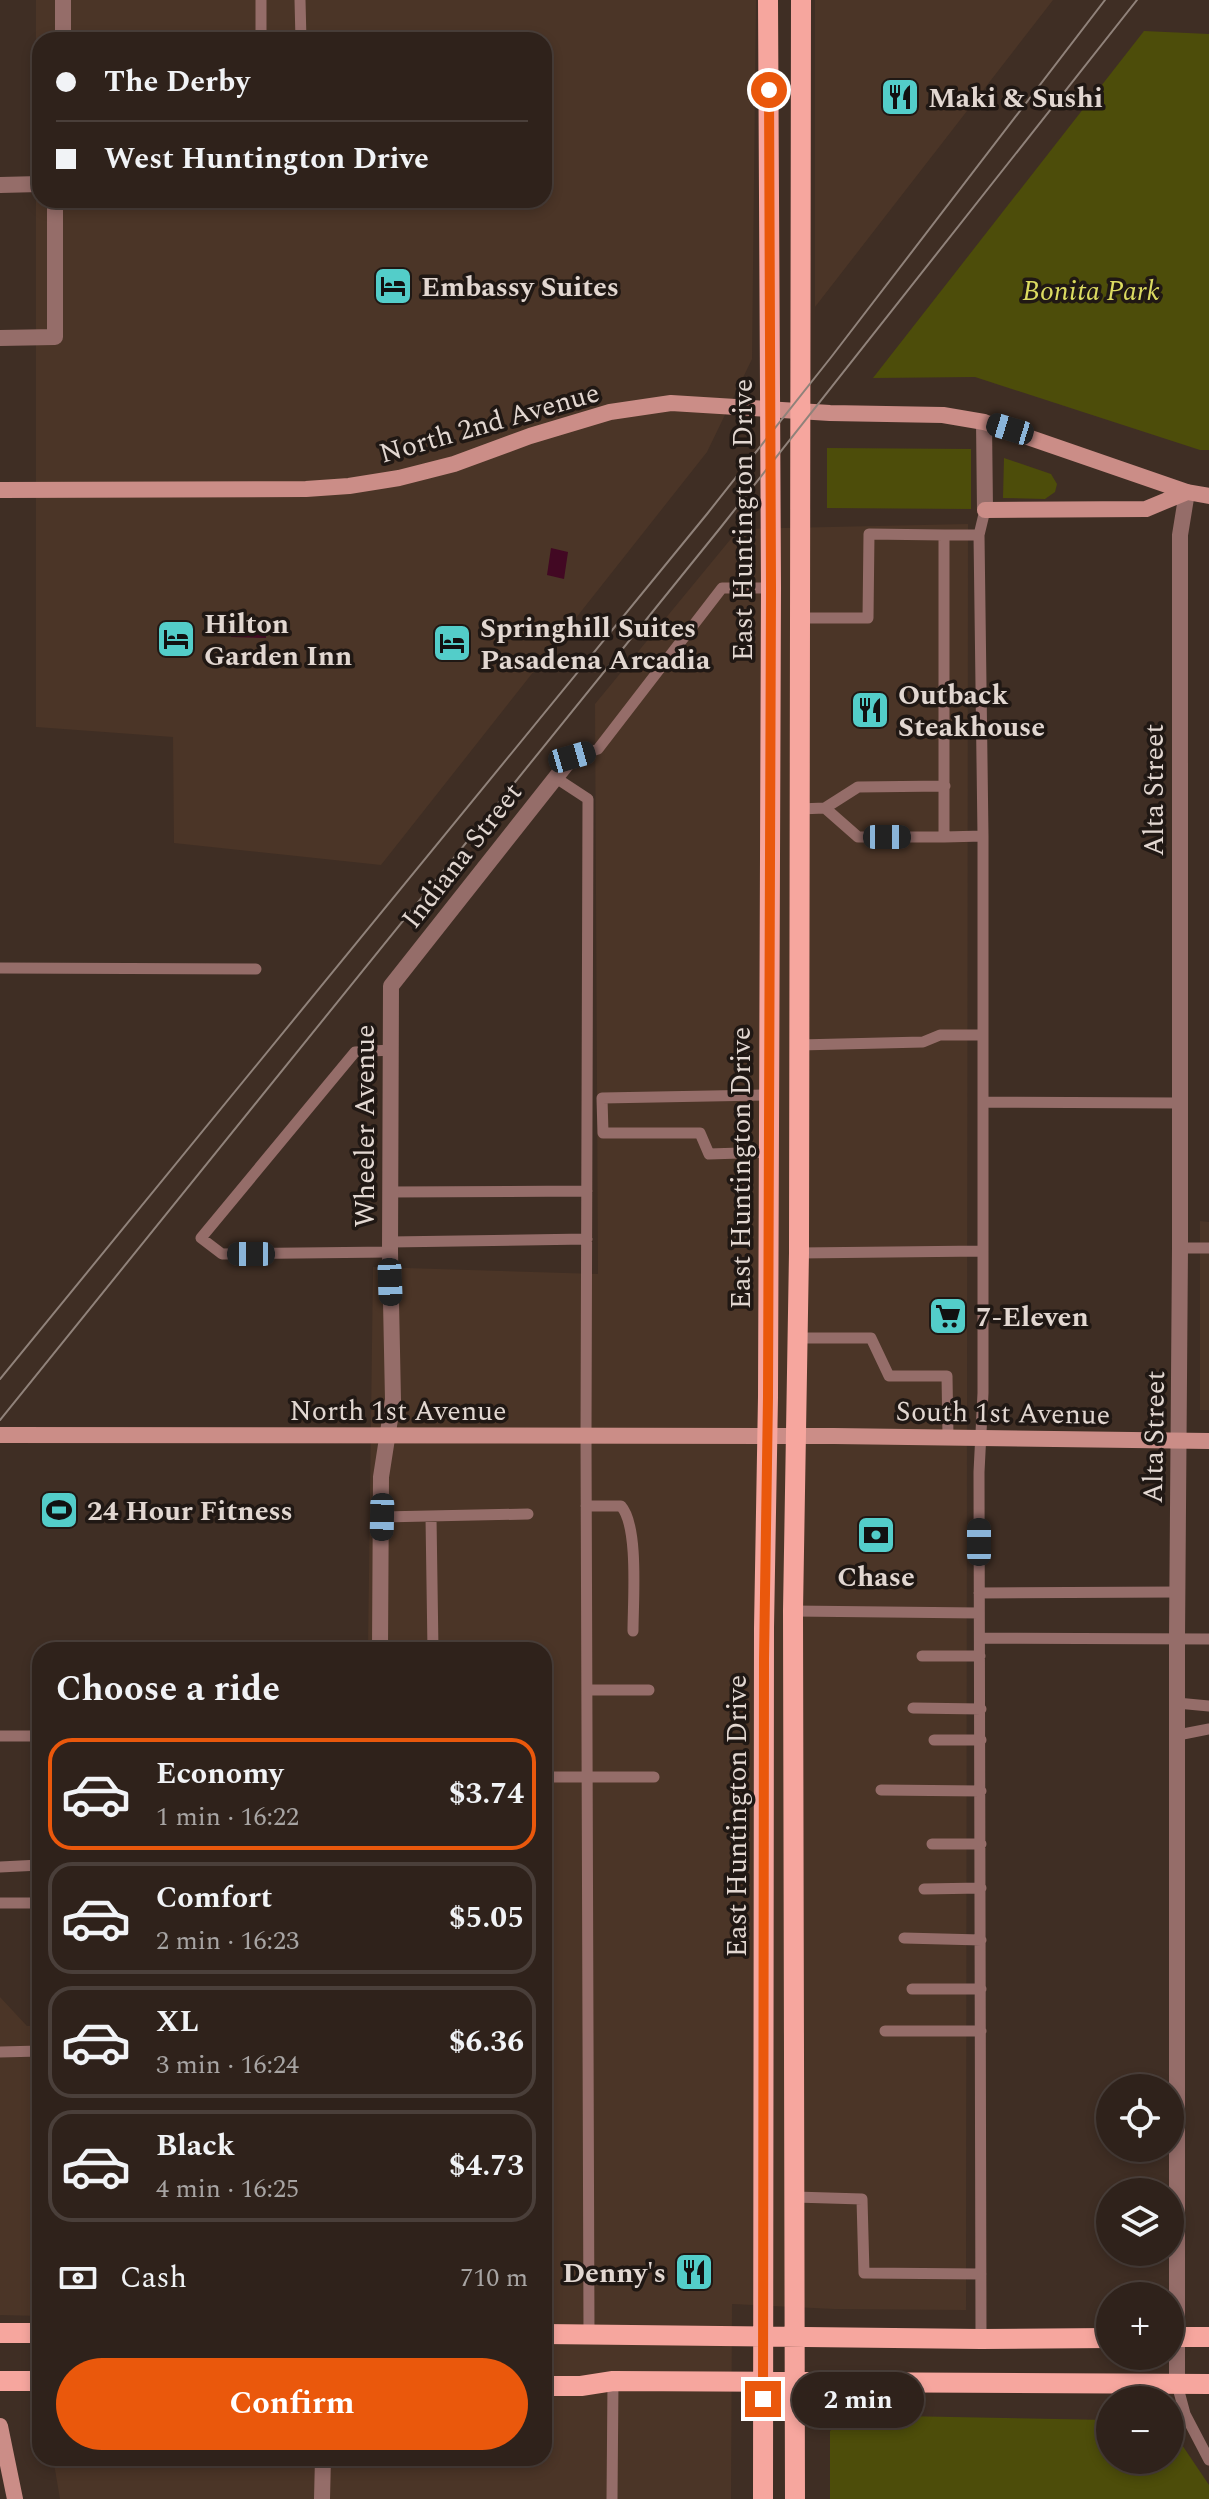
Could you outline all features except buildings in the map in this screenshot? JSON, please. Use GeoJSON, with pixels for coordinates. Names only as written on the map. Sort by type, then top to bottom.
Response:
{"type":"FeatureCollection","features":[{"type":"Feature","properties":{"kind":"main road","name":"East Huntington Drive"},"geometry":{"type":"LineString","coordinates":[[763,2499],[764,1644],[771,588],[768,0]]}},
{"type":"Feature","properties":{"kind":"main road","name":"East Huntington Drive"},"geometry":{"type":"LineString","coordinates":[[795,2499],[793,1611],[799,1253],[801,0]]}},
{"type":"Feature","properties":{"kind":"main road"},"geometry":{"type":"LineString","coordinates":[[0,2333],[32,2333]]}},
{"type":"Feature","properties":{"kind":"main road"},"geometry":{"type":"LineString","coordinates":[[552,2334],[1096,2338]]}},
{"type":"Feature","properties":{"kind":"main road"},"geometry":{"type":"LineString","coordinates":[[1184,2337],[1209,2337]]}},
{"type":"Feature","properties":{"kind":"main road"},"geometry":{"type":"LineString","coordinates":[[0,2381],[32,2381]]}},
{"type":"Feature","properties":{"kind":"main road"},"geometry":{"type":"LineString","coordinates":[[552,2386],[613,2381],[1209,2384]]}},
{"type":"Feature","properties":{"kind":"street"},"geometry":{"type":"LineString","coordinates":[[63,0],[63,32]]}},
{"type":"Feature","properties":{"kind":"street"},"geometry":{"type":"LineString","coordinates":[[0,185],[32,184]]}},
{"type":"Feature","properties":{"kind":"street"},"geometry":{"type":"LineString","coordinates":[[0,338],[55,337],[55,208]]}},
{"type":"Feature","properties":{"kind":"street","name":"North 2nd Avenue"},"geometry":{"type":"LineString","coordinates":[[0,490],[291,490],[349,486],[399,478],[454,464],[530,436],[610,412],[671,403],[799,412],[943,415],[984,422],[1187,492],[1209,496]]}},
{"type":"Feature","properties":{"kind":"street"},"geometry":{"type":"LineString","coordinates":[[984,422],[985,510],[1146,509],[1187,492]]}},
{"type":"Feature","properties":{"kind":"street","name":"Alta Street"},"geometry":{"type":"LineString","coordinates":[[1174,2282],[1180,535],[1187,492]]}},
{"type":"Feature","properties":{"kind":"street","name":"Indiana Street"},"geometry":{"type":"LineString","coordinates":[[391,986],[572,757]]}},
{"type":"Feature","properties":{"kind":"street","name":"Wheeler Avenue"},"geometry":{"type":"LineString","coordinates":[[380,1642],[381,1477],[393,1400],[391,986]]}},
{"type":"Feature","properties":{"kind":"street","name":"North 1st Avenue"},"geometry":{"type":"LineString","coordinates":[[0,1435],[796,1436]]}},
{"type":"Feature","properties":{"kind":"street","name":"South 1st Avenue"},"geometry":{"type":"LineString","coordinates":[[796,1436],[1209,1441]]}},
{"type":"Feature","properties":{"kind":"street","name":"Alta Street"},"geometry":{"type":"LineString","coordinates":[[1176,2370],[1177,2384]]}},
{"type":"Feature","properties":{"kind":"street"},"geometry":{"type":"LineString","coordinates":[[0,2426],[15,2499]]}},
{"type":"Feature","properties":{"kind":"street"},"geometry":{"type":"LineString","coordinates":[[322,2499],[323,2466]]}},
{"type":"Feature","properties":{"kind":"lane"},"geometry":{"type":"LineString","coordinates":[[261,0],[261,32]]}},
{"type":"Feature","properties":{"kind":"lane"},"geometry":{"type":"LineString","coordinates":[[300,0],[301,32]]}},
{"type":"Feature","properties":{"kind":"lane"},"geometry":{"type":"LineString","coordinates":[[981,2339],[979,1472],[982,1437],[983,836],[979,535],[985,510]]}},
{"type":"Feature","properties":{"kind":"lane"},"geometry":{"type":"LineString","coordinates":[[800,618],[868,618],[869,534],[979,535]]}},
{"type":"Feature","properties":{"kind":"lane"},"geometry":{"type":"LineString","coordinates":[[944,535],[944,837]]}},
{"type":"Feature","properties":{"kind":"lane"},"geometry":{"type":"LineString","coordinates":[[572,757],[598,749],[722,588],[771,588]]}},
{"type":"Feature","properties":{"kind":"lane"},"geometry":{"type":"LineString","coordinates":[[556,778],[588,799],[586,1506],[589,2334]]}},
{"type":"Feature","properties":{"kind":"lane"},"geometry":{"type":"LineString","coordinates":[[799,809],[825,808],[858,787],[945,786]]}},
{"type":"Feature","properties":{"kind":"lane"},"geometry":{"type":"LineString","coordinates":[[825,808],[858,837],[983,836]]}},
{"type":"Feature","properties":{"kind":"lane"},"geometry":{"type":"LineString","coordinates":[[0,968],[256,969]]}},
{"type":"Feature","properties":{"kind":"lane"},"geometry":{"type":"LineString","coordinates":[[799,1045],[923,1042],[940,1035],[983,1035]]}},
{"type":"Feature","properties":{"kind":"lane"},"geometry":{"type":"LineString","coordinates":[[391,1050],[355,1052],[201,1238],[222,1254],[587,1239]]}},
{"type":"Feature","properties":{"kind":"lane"},"geometry":{"type":"LineString","coordinates":[[768,1095],[602,1098],[603,1133],[700,1133],[709,1154],[768,1152]]}},
{"type":"Feature","properties":{"kind":"lane"},"geometry":{"type":"LineString","coordinates":[[983,1102],[1179,1103]]}},
{"type":"Feature","properties":{"kind":"lane"},"geometry":{"type":"LineString","coordinates":[[390,1192],[587,1191]]}},
{"type":"Feature","properties":{"kind":"lane"},"geometry":{"type":"LineString","coordinates":[[1180,1248],[1209,1248]]}},
{"type":"Feature","properties":{"kind":"lane"},"geometry":{"type":"LineString","coordinates":[[799,1253],[983,1251]]}},
{"type":"Feature","properties":{"kind":"lane"},"geometry":{"type":"LineString","coordinates":[[798,1338],[871,1338],[889,1376],[947,1376],[948,1437]]}},
{"type":"Feature","properties":{"kind":"lane"},"geometry":{"type":"LineString","coordinates":[[586,1506],[621,1506],[628,1514],[632,1533],[633,1631]]}},
{"type":"Feature","properties":{"kind":"lane"},"geometry":{"type":"LineString","coordinates":[[382,1517],[528,1514]]}},
{"type":"Feature","properties":{"kind":"lane"},"geometry":{"type":"LineString","coordinates":[[431,1517],[433,1642]]}},
{"type":"Feature","properties":{"kind":"lane"},"geometry":{"type":"LineString","coordinates":[[979,1593],[1177,1592]]}},
{"type":"Feature","properties":{"kind":"lane"},"geometry":{"type":"LineString","coordinates":[[793,1611],[979,1613]]}},
{"type":"Feature","properties":{"kind":"lane"},"geometry":{"type":"LineString","coordinates":[[980,1638],[1209,1639]]}},
{"type":"Feature","properties":{"kind":"lane"},"geometry":{"type":"LineString","coordinates":[[922,1656],[980,1656]]}},
{"type":"Feature","properties":{"kind":"lane"},"geometry":{"type":"LineString","coordinates":[[587,1690],[649,1690]]}},
{"type":"Feature","properties":{"kind":"lane"},"geometry":{"type":"LineString","coordinates":[[1177,1703],[1209,1706]]}},
{"type":"Feature","properties":{"kind":"lane"},"geometry":{"type":"LineString","coordinates":[[913,1708],[981,1709]]}},
{"type":"Feature","properties":{"kind":"lane"},"geometry":{"type":"LineString","coordinates":[[1178,1735],[1209,1729]]}},
{"type":"Feature","properties":{"kind":"lane"},"geometry":{"type":"LineString","coordinates":[[0,1736],[32,1736]]}},
{"type":"Feature","properties":{"kind":"lane"},"geometry":{"type":"LineString","coordinates":[[934,1740],[981,1740]]}},
{"type":"Feature","properties":{"kind":"lane"},"geometry":{"type":"LineString","coordinates":[[552,1777],[654,1777]]}},
{"type":"Feature","properties":{"kind":"lane"},"geometry":{"type":"LineString","coordinates":[[881,1790],[981,1791]]}},
{"type":"Feature","properties":{"kind":"lane"},"geometry":{"type":"LineString","coordinates":[[932,1844],[981,1844]]}},
{"type":"Feature","properties":{"kind":"lane"},"geometry":{"type":"LineString","coordinates":[[0,1867],[32,1865]]}},
{"type":"Feature","properties":{"kind":"lane"},"geometry":{"type":"LineString","coordinates":[[924,1889],[981,1888]]}},
{"type":"Feature","properties":{"kind":"lane"},"geometry":{"type":"LineString","coordinates":[[0,1903],[32,1903]]}},
{"type":"Feature","properties":{"kind":"lane"},"geometry":{"type":"LineString","coordinates":[[904,1938],[981,1940]]}},
{"type":"Feature","properties":{"kind":"lane"},"geometry":{"type":"LineString","coordinates":[[912,1989],[981,1989]]}},
{"type":"Feature","properties":{"kind":"lane"},"geometry":{"type":"LineString","coordinates":[[885,2031],[981,2031]]}},
{"type":"Feature","properties":{"kind":"lane"},"geometry":{"type":"LineString","coordinates":[[0,2052],[32,2051]]}},
{"type":"Feature","properties":{"kind":"lane"},"geometry":{"type":"LineString","coordinates":[[795,2197],[862,2199],[864,2273],[981,2274]]}},
{"type":"Feature","properties":{"kind":"lane"},"geometry":{"type":"LineString","coordinates":[[612,2499],[613,2381]]}},
{"type":"Feature","properties":{"kind":"lane"},"geometry":{"type":"LineString","coordinates":[[1177,2384],[1185,2414],[1209,2460]]}},
{"type":"Feature","properties":{"kind":"shaded area"},"geometry":{"type":"Polygon","coordinates":[[[36,0],[756,0],[752,359],[707,452],[381,865],[174,843],[173,737],[36,727],[36,208],[552,208],[552,32],[36,32],[36,0]]]}},
{"type":"Feature","properties":{"kind":"shaded area"},"geometry":{"type":"Polygon","coordinates":[[[815,0],[1053,0],[815,307],[815,0]]]}},
{"type":"Feature","properties":{"kind":"shaded area"},"geometry":{"type":"Polygon","coordinates":[[[968,524],[966,2310],[732,2304],[731,2499],[60,2499],[54,2466],[552,2466],[552,1642],[368,1642],[373,1267],[598,1274],[595,704],[739,529],[968,524]]]}},
{"type":"Feature","properties":{"kind":"shaded area"},"geometry":{"type":"Polygon","coordinates":[[[551,548],[568,552],[564,579],[547,575],[551,548]]]}},
{"type":"Feature","properties":{"kind":"shaded area"},"geometry":{"type":"Polygon","coordinates":[[[266,618],[266,638],[231,637],[231,619],[266,618]]]}},
{"type":"Feature","properties":{"kind":"shaded area"},"geometry":{"type":"Polygon","coordinates":[[[1200,1221],[1209,1222],[1209,1410],[1200,1410],[1200,1221]]]}},
{"type":"Feature","properties":{"kind":"shaded area"},"geometry":{"type":"Polygon","coordinates":[[[0,1997],[27,2026],[32,2026],[32,2316],[0,2315],[0,1997]]]}},
{"type":"Feature","properties":{"kind":"green space","name":"Bonita Park"},"geometry":{"type":"Polygon","coordinates":[[[1144,31],[1209,34],[1209,450],[1200,450],[975,377],[873,378],[1144,31]]]}},
{"type":"Feature","properties":{"kind":"green space"},"geometry":{"type":"Polygon","coordinates":[[[827,448],[971,449],[971,509],[827,508],[827,448]]]}},
{"type":"Feature","properties":{"kind":"green space"},"geometry":{"type":"Polygon","coordinates":[[[1004,458],[1051,474],[1057,484],[1055,492],[1045,499],[1003,498],[1004,458]]]}},
{"type":"Feature","properties":{"kind":"green space"},"geometry":{"type":"Polygon","coordinates":[[[848,2415],[1096,2420],[1096,2474],[1184,2474],[1184,2448],[1209,2485],[1209,2499],[830,2499],[830,2431],[848,2415]]]}},
{"type":"Feature","properties":{"kind":"tram line"},"geometry":{"type":"LineString","coordinates":[[0,1379],[707,514],[1105,0]]}},
{"type":"Feature","properties":{"kind":"tram line"},"geometry":{"type":"LineString","coordinates":[[0,1420],[721,527],[1137,0]]}},
{"type":"Feature","properties":{"kind":"place","name":"Maki & Sushi"},"geometry":{"type":"Point","coordinates":[900,97]}},
{"type":"Feature","properties":{"kind":"place","name":"Embassy Suites"},"geometry":{"type":"Point","coordinates":[393,286]}},
{"type":"Feature","properties":{"kind":"place","name":"Hilton Garden Inn"},"geometry":{"type":"Point","coordinates":[176,639]}},
{"type":"Feature","properties":{"kind":"place","name":"Springhill Suites Pasadena Arcadia"},"geometry":{"type":"Point","coordinates":[452,643]}},
{"type":"Feature","properties":{"kind":"place","name":"Outback Steakhouse"},"geometry":{"type":"Point","coordinates":[870,710]}},
{"type":"Feature","properties":{"kind":"place","name":"7-Eleven"},"geometry":{"type":"Point","coordinates":[948,1316]}},
{"type":"Feature","properties":{"kind":"place","name":"24 Hour Fitness"},"geometry":{"type":"Point","coordinates":[59,1510]}},
{"type":"Feature","properties":{"kind":"place","name":"Chase"},"geometry":{"type":"Point","coordinates":[876,1535]}},
{"type":"Feature","properties":{"kind":"place","name":"Denny's"},"geometry":{"type":"Point","coordinates":[694,2272]}},
{"type":"Feature","properties":{"kind":"route"},"geometry":{"type":"LineString","coordinates":[[763,2399],[771,588],[769,90]]}}]}
